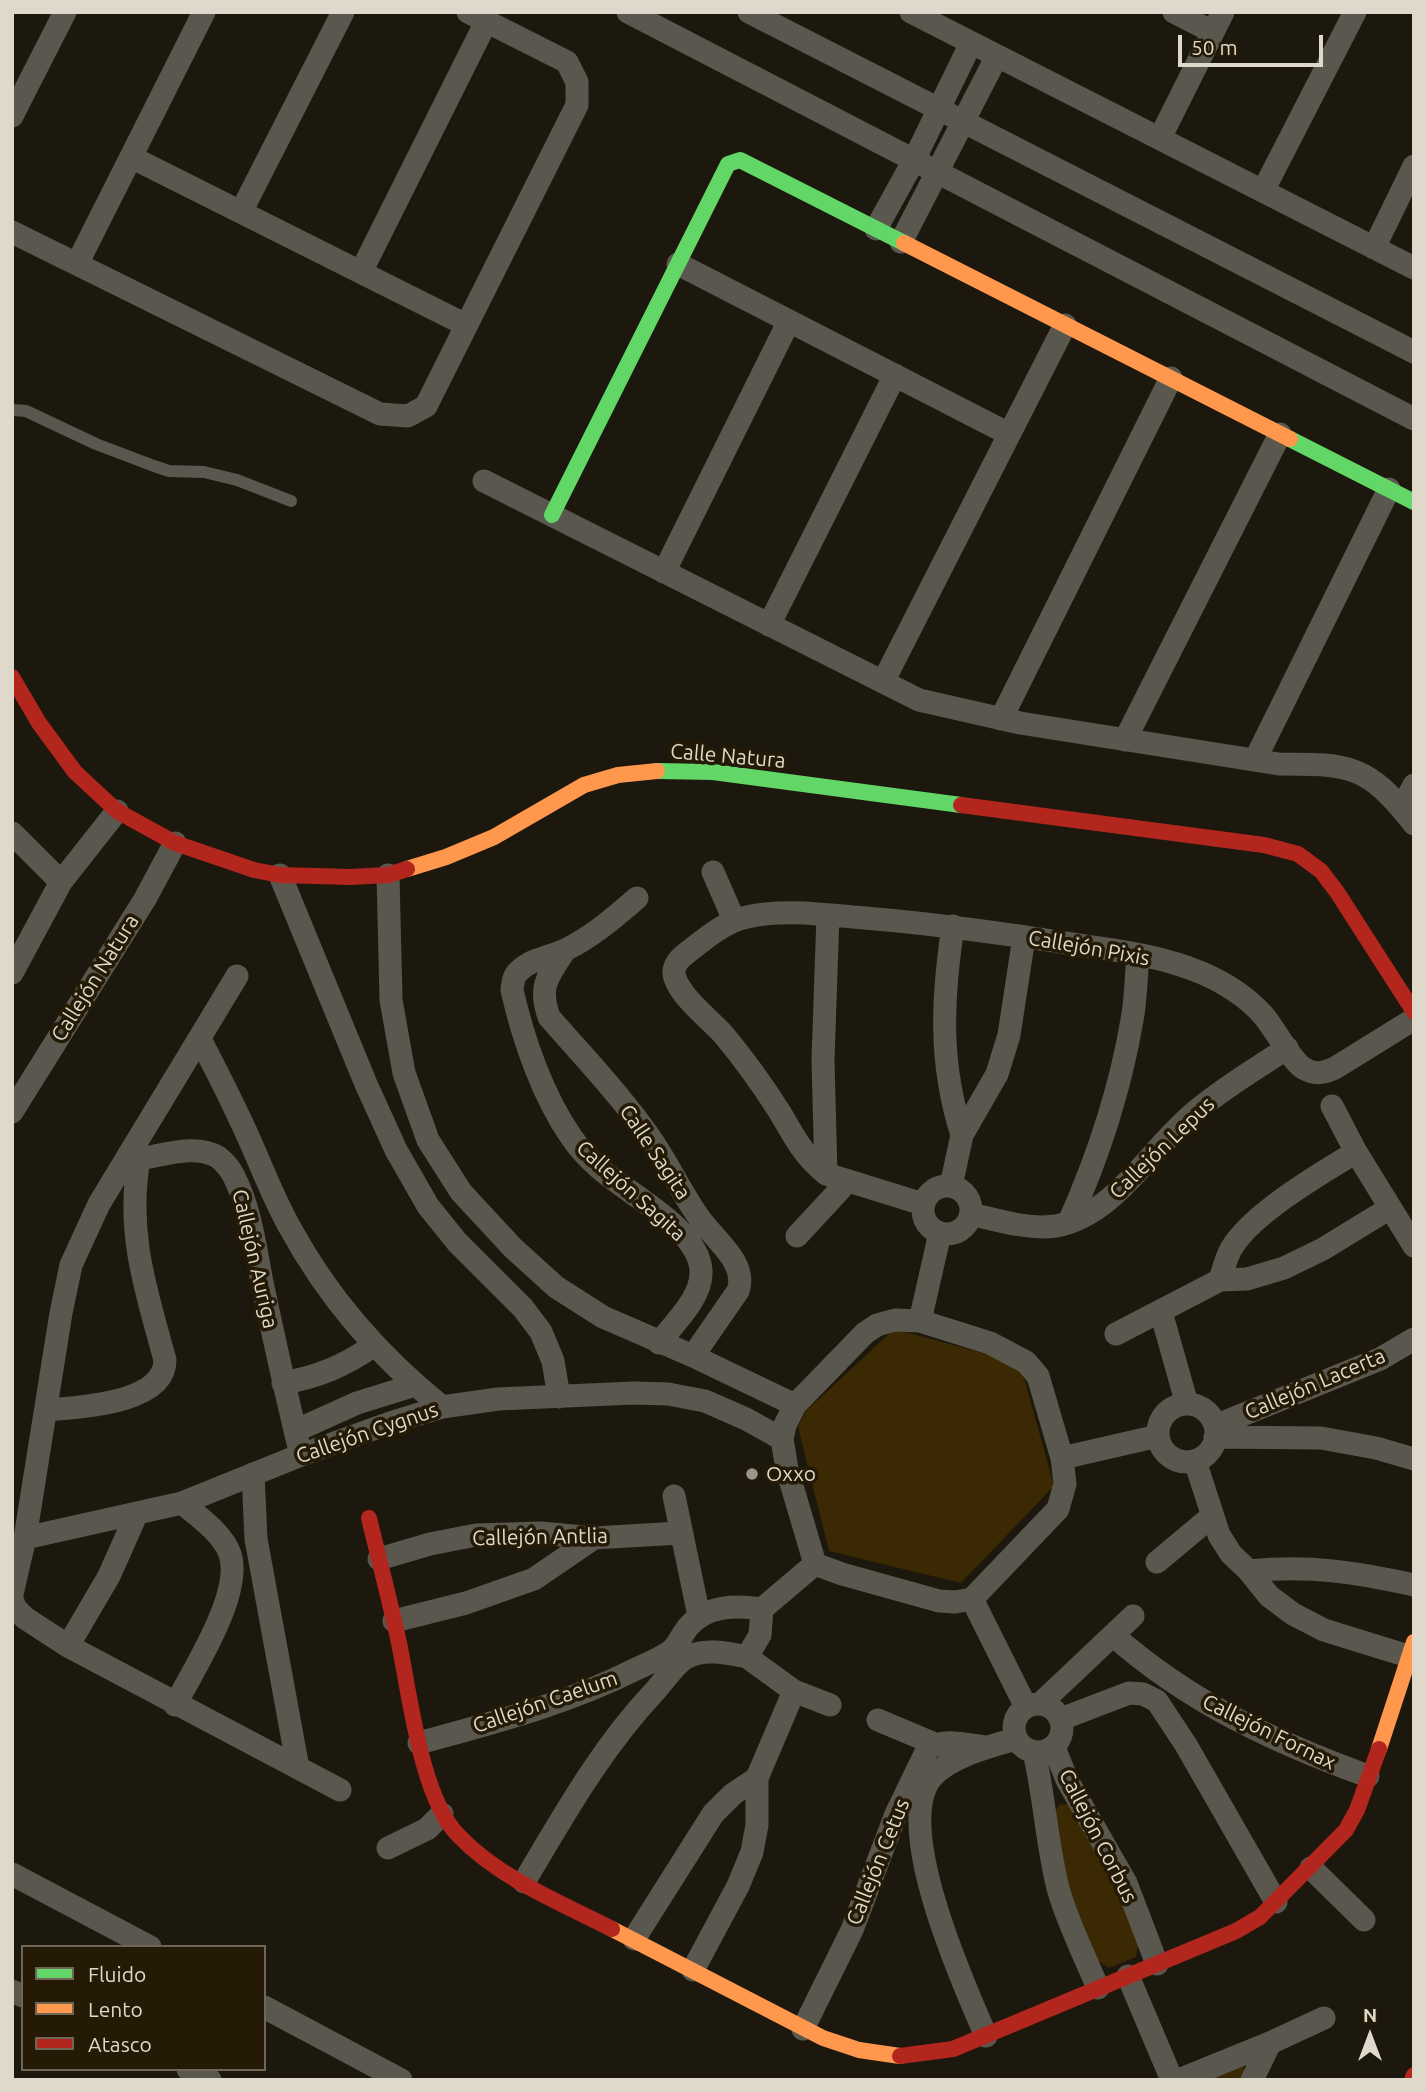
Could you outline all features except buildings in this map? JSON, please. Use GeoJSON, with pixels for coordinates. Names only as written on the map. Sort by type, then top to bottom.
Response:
{"type":"FeatureCollection","features":[{"type":"Feature","properties":{"kind":"street"},"geometry":{"type":"LineString","coordinates":[[12,116],[65,12]]}},
{"type":"Feature","properties":{"kind":"street"},"geometry":{"type":"LineString","coordinates":[[77,264],[204,12]]}},
{"type":"Feature","properties":{"kind":"street"},"geometry":{"type":"LineString","coordinates":[[242,212],[343,12]]}},
{"type":"Feature","properties":{"kind":"street"},"geometry":{"type":"LineString","coordinates":[[628,12],[1414,419]]}},
{"type":"Feature","properties":{"kind":"street"},"geometry":{"type":"LineString","coordinates":[[749,12],[1414,352]]}},
{"type":"Feature","properties":{"kind":"street"},"geometry":{"type":"LineString","coordinates":[[911,12],[1414,268]]}},
{"type":"Feature","properties":{"kind":"street"},"geometry":{"type":"LineString","coordinates":[[1160,138],[1218,22],[1174,12]]}},
{"type":"Feature","properties":{"kind":"street"},"geometry":{"type":"LineString","coordinates":[[1263,191],[1355,12]]}},
{"type":"Feature","properties":{"kind":"street"},"geometry":{"type":"LineString","coordinates":[[12,232],[380,414],[408,416],[426,405],[577,105],[577,82],[567,62],[477,17],[361,272]]}},
{"type":"Feature","properties":{"kind":"street"},"geometry":{"type":"LineString","coordinates":[[876,229],[914,160],[971,43]]}},
{"type":"Feature","properties":{"kind":"street"},"geometry":{"type":"LineString","coordinates":[[901,242],[997,56]]}},
{"type":"Feature","properties":{"kind":"street"},"geometry":{"type":"LineString","coordinates":[[131,158],[466,325]]}},
{"type":"Feature","properties":{"kind":"street"},"geometry":{"type":"LineString","coordinates":[[552,515],[728,164],[734,160],[740,160],[1414,502]]}},
{"type":"Feature","properties":{"kind":"street"},"geometry":{"type":"LineString","coordinates":[[1374,248],[1414,166]]}},
{"type":"Feature","properties":{"kind":"street"},"geometry":{"type":"LineString","coordinates":[[678,264],[1009,434]]}},
{"type":"Feature","properties":{"kind":"street"},"geometry":{"type":"LineString","coordinates":[[664,572],[789,321]]}},
{"type":"Feature","properties":{"kind":"street"},"geometry":{"type":"LineString","coordinates":[[883,682],[1065,325]]}},
{"type":"Feature","properties":{"kind":"street"},"geometry":{"type":"LineString","coordinates":[[769,625],[895,375]]}},
{"type":"Feature","properties":{"kind":"street"},"geometry":{"type":"LineString","coordinates":[[1002,719],[1171,379]]}},
{"type":"Feature","properties":{"kind":"street"},"geometry":{"type":"LineString","coordinates":[[1125,740],[1280,434]]}},
{"type":"Feature","properties":{"kind":"street"},"geometry":{"type":"LineString","coordinates":[[484,481],[919,701],[1002,719],[1125,740],[1279,764],[1317,764],[1359,771],[1392,795],[1408,816]]}},
{"type":"Feature","properties":{"kind":"street"},"geometry":{"type":"LineString","coordinates":[[1255,760],[1389,489]]}},
{"type":"Feature","properties":{"kind":"street","name":"Calle Natura"},"geometry":{"type":"LineString","coordinates":[[12,677],[38,723],[75,772],[117,811],[176,843],[254,870],[280,875],[388,875],[446,857],[494,837],[584,785],[618,775],[662,770],[713,772],[1264,845],[1298,854],[1321,871],[1337,892],[1414,1012]]}},
{"type":"Feature","properties":{"kind":"street"},"geometry":{"type":"LineString","coordinates":[[1408,816],[1414,785]]}},
{"type":"Feature","properties":{"kind":"street"},"geometry":{"type":"LineString","coordinates":[[12,973],[61,882],[117,811]]}},
{"type":"Feature","properties":{"kind":"street"},"geometry":{"type":"LineString","coordinates":[[12,833],[61,882]]}},
{"type":"Feature","properties":{"kind":"street","name":"Callejón Natura"},"geometry":{"type":"LineString","coordinates":[[12,1112],[145,899],[176,843]]}},
{"type":"Feature","properties":{"kind":"street"},"geometry":{"type":"LineString","coordinates":[[713,872],[734,920]]}},
{"type":"Feature","properties":{"kind":"street"},"geometry":{"type":"LineString","coordinates":[[280,875],[396,1150],[428,1206],[457,1242],[523,1308],[541,1332],[553,1361],[559,1397]]}},
{"type":"Feature","properties":{"kind":"street"},"geometry":{"type":"LineString","coordinates":[[388,875],[391,1000],[404,1073],[428,1140],[461,1192],[513,1248],[556,1287],[603,1317],[795,1405]]}},
{"type":"Feature","properties":{"kind":"street","name":"Callejón Sagita"},"geometry":{"type":"LineString","coordinates":[[637,898],[606,923],[565,950],[525,966],[517,972],[513,980],[516,1006],[539,1076],[554,1110],[573,1139],[597,1167],[690,1225],[701,1268],[700,1281],[687,1306],[659,1343]]}},
{"type":"Feature","properties":{"kind":"street","name":"Callejón Pixis"},"geometry":{"type":"LineString","coordinates":[[923,1204],[837,1178],[811,1161],[796,1143],[753,1072],[723,1034],[681,990],[674,971],[684,954],[734,920],[776,914],[828,915],[953,926],[1138,955],[1187,967],[1230,985],[1262,1014],[1308,1075],[1335,1068],[1414,1019]]}},
{"type":"Feature","properties":{"kind":"street"},"geometry":{"type":"LineString","coordinates":[[797,1236],[837,1178],[823,1060],[828,915]]}},
{"type":"Feature","properties":{"kind":"street"},"geometry":{"type":"LineString","coordinates":[[953,926],[943,1020],[948,1083],[962,1135]]}},
{"type":"Feature","properties":{"kind":"street"},"geometry":{"type":"LineString","coordinates":[[951,1186],[962,1135],[996,1074],[1009,1035],[1024,937]]}},
{"type":"Feature","properties":{"kind":"street"},"geometry":{"type":"LineString","coordinates":[[526,1033],[549,1017],[543,990],[565,950]]}},
{"type":"Feature","properties":{"kind":"street","name":"Callejón Lepus"},"geometry":{"type":"LineString","coordinates":[[1069,1222],[1100,1147],[1119,1087],[1133,1017],[1138,955]]}},
{"type":"Feature","properties":{"kind":"street"},"geometry":{"type":"LineString","coordinates":[[237,976],[132,1159],[99,1204],[71,1265],[25,1538],[12,1596],[15,1608],[24,1618],[68,1646],[340,1790]]}},
{"type":"Feature","properties":{"kind":"street","name":"Calle Sagita"},"geometry":{"type":"LineString","coordinates":[[549,1017],[646,1131],[690,1225],[733,1261],[739,1272],[741,1283],[729,1306],[693,1356]]}},
{"type":"Feature","properties":{"kind":"street","name":"Callejón Auriga"},"geometry":{"type":"LineString","coordinates":[[200,1039],[239,1116],[288,1225],[336,1300],[373,1346],[442,1407]]}},
{"type":"Feature","properties":{"kind":"street","name":"Callejón Lepus"},"geometry":{"type":"LineString","coordinates":[[971,1214],[1032,1226],[1054,1226],[1069,1222],[1107,1202],[1163,1141],[1195,1111],[1287,1048]]}},
{"type":"Feature","properties":{"kind":"street"},"geometry":{"type":"LineString","coordinates":[[1332,1106],[1356,1152],[1414,1246]]}},
{"type":"Feature","properties":{"kind":"street","name":"Callejón Auriga"},"geometry":{"type":"LineString","coordinates":[[132,1159],[177,1152],[199,1152],[216,1156],[228,1167],[237,1183],[247,1214],[301,1455]]}},
{"type":"Feature","properties":{"kind":"street"},"geometry":{"type":"LineString","coordinates":[[1220,1280],[1231,1249],[1255,1222],[1286,1197],[1356,1152]]}},
{"type":"Feature","properties":{"kind":"street"},"geometry":{"type":"LineString","coordinates":[[46,1410],[109,1402],[137,1394],[152,1386],[165,1371],[165,1360],[142,1272],[134,1226],[132,1159]]}},
{"type":"Feature","properties":{"kind":"street"},"geometry":{"type":"LineString","coordinates":[[951,1186],[964,1193],[971,1206],[971,1214],[960,1231],[940,1233],[926,1222],[923,1204],[934,1190],[951,1186]]}},
{"type":"Feature","properties":{"kind":"street"},"geometry":{"type":"LineString","coordinates":[[1116,1334],[1220,1280],[1247,1279],[1284,1268],[1323,1249],[1390,1208]]}},
{"type":"Feature","properties":{"kind":"street"},"geometry":{"type":"LineString","coordinates":[[920,1321],[940,1233]]}},
{"type":"Feature","properties":{"kind":"street"},"geometry":{"type":"LineString","coordinates":[[1161,1312],[1187,1404]]}},
{"type":"Feature","properties":{"kind":"street"},"geometry":{"type":"LineString","coordinates":[[895,1320],[920,1321],[989,1343],[1026,1362],[1038,1376],[1062,1458],[1065,1485],[1058,1509],[972,1599],[939,1601],[816,1564],[787,1469],[782,1439],[785,1425],[795,1405],[871,1329],[895,1320]]}},
{"type":"Feature","properties":{"kind":"street","name":"Callejón Lacerta"},"geometry":{"type":"LineString","coordinates":[[1215,1431],[1380,1359],[1414,1339]]}},
{"type":"Feature","properties":{"kind":"street"},"geometry":{"type":"LineString","coordinates":[[283,1382],[310,1378],[335,1370],[373,1346]]}},
{"type":"Feature","properties":{"kind":"street","name":"Callejón Cygnus"},"geometry":{"type":"LineString","coordinates":[[295,1431],[356,1402],[415,1385]]}},
{"type":"Feature","properties":{"kind":"street","name":"Callejón Cygnus"},"geometry":{"type":"LineString","coordinates":[[25,1538],[183,1503],[301,1455],[390,1423],[442,1407],[498,1399],[668,1394],[705,1401],[782,1439]]}},
{"type":"Feature","properties":{"kind":"street"},"geometry":{"type":"LineString","coordinates":[[1187,1404],[1205,1410],[1215,1431],[1212,1447],[1195,1461],[1182,1461],[1171,1457],[1162,1448],[1158,1436],[1159,1424],[1165,1413],[1175,1406],[1187,1404]]}},
{"type":"Feature","properties":{"kind":"street","name":"Callejón Lacerta"},"geometry":{"type":"LineString","coordinates":[[1215,1431],[1321,1438],[1376,1448],[1414,1459]]}},
{"type":"Feature","properties":{"kind":"street"},"geometry":{"type":"LineString","coordinates":[[1062,1458],[1158,1436]]}},
{"type":"Feature","properties":{"kind":"street"},"geometry":{"type":"LineString","coordinates":[[369,1518],[428,1781],[442,1814],[477,1854],[495,1868],[837,2045],[865,2053],[895,2057],[924,2056],[953,2049],[986,2036],[1236,1931],[1268,1910],[1311,1868],[1346,1830],[1357,1810],[1390,1720],[1411,1649],[1324,1630],[1293,1614],[1269,1596],[1231,1553],[1219,1535],[1195,1461]]}},
{"type":"Feature","properties":{"kind":"street"},"geometry":{"type":"LineString","coordinates":[[253,1474],[256,1539],[298,1768]]}},
{"type":"Feature","properties":{"kind":"street"},"geometry":{"type":"LineString","coordinates":[[674,1496],[699,1616],[714,1609],[730,1607],[762,1609],[816,1564]]}},
{"type":"Feature","properties":{"kind":"street"},"geometry":{"type":"LineString","coordinates":[[176,1704],[218,1622],[229,1594],[233,1572],[229,1553],[223,1544],[200,1517],[183,1503]]}},
{"type":"Feature","properties":{"kind":"street"},"geometry":{"type":"LineString","coordinates":[[68,1646],[109,1576],[137,1513]]}},
{"type":"Feature","properties":{"kind":"street"},"geometry":{"type":"LineString","coordinates":[[1157,1562],[1212,1516]]}},
{"type":"Feature","properties":{"kind":"street","name":"Callejón Antlia"},"geometry":{"type":"LineString","coordinates":[[379,1559],[430,1544],[476,1535],[541,1533],[594,1538],[680,1532]]}},
{"type":"Feature","properties":{"kind":"street"},"geometry":{"type":"LineString","coordinates":[[394,1621],[466,1603],[534,1579],[594,1538]]}},
{"type":"Feature","properties":{"kind":"street"},"geometry":{"type":"LineString","coordinates":[[1249,1571],[1285,1567],[1325,1569],[1414,1585]]}},
{"type":"Feature","properties":{"kind":"street"},"geometry":{"type":"LineString","coordinates":[[972,1599],[1033,1705],[1056,1711],[1061,1719],[1062,1734],[1035,1746],[1015,1721],[1019,1713],[1033,1705],[1114,1636],[1133,1616]]}},
{"type":"Feature","properties":{"kind":"street"},"geometry":{"type":"LineString","coordinates":[[762,1609],[760,1634],[747,1657],[794,1691],[830,1705]]}},
{"type":"Feature","properties":{"kind":"street","name":"Callejón Caelum"},"geometry":{"type":"LineString","coordinates":[[524,1882],[605,1750],[680,1654],[683,1634],[699,1616]]}},
{"type":"Feature","properties":{"kind":"street","name":"Callejón Fornax"},"geometry":{"type":"LineString","coordinates":[[1114,1636],[1172,1683],[1223,1712],[1281,1742],[1368,1776]]}},
{"type":"Feature","properties":{"kind":"street","name":"Callejón Caelum"},"geometry":{"type":"LineString","coordinates":[[419,1743],[566,1700],[680,1654],[714,1652],[747,1657]]}},
{"type":"Feature","properties":{"kind":"street"},"geometry":{"type":"LineString","coordinates":[[693,1970],[738,1886],[752,1852],[757,1825],[757,1778],[794,1691]]}},
{"type":"Feature","properties":{"kind":"street","name":"Callejón Fornax"},"geometry":{"type":"LineString","coordinates":[[1061,1719],[1129,1693],[1143,1694],[1157,1701],[1186,1745],[1268,1910]]}},
{"type":"Feature","properties":{"kind":"street"},"geometry":{"type":"LineString","coordinates":[[878,1720],[935,1744]]}},
{"type":"Feature","properties":{"kind":"street","name":"Callejón Cetus"},"geometry":{"type":"LineString","coordinates":[[803,2029],[852,1930],[917,1786],[927,1750],[935,1744],[955,1743],[985,1747],[1035,1746]]}},
{"type":"Feature","properties":{"kind":"street","name":"Callejón Corbus"},"geometry":{"type":"LineString","coordinates":[[1035,1746],[1067,1780],[1126,1883],[1157,1964]]}},
{"type":"Feature","properties":{"kind":"street","name":"Callejón Corbus"},"geometry":{"type":"LineString","coordinates":[[1035,1746],[1052,1861],[1060,1894],[1098,1988]]}},
{"type":"Feature","properties":{"kind":"street","name":"Callejón Cetus"},"geometry":{"type":"LineString","coordinates":[[917,1786],[941,1769],[985,1747]]}},
{"type":"Feature","properties":{"kind":"street"},"geometry":{"type":"LineString","coordinates":[[634,1939],[713,1814],[733,1794],[757,1778]]}},
{"type":"Feature","properties":{"kind":"street","name":"Callejón Cetus"},"geometry":{"type":"LineString","coordinates":[[917,1786],[922,1844],[929,1882],[951,1954],[986,2036]]}},
{"type":"Feature","properties":{"kind":"street"},"geometry":{"type":"LineString","coordinates":[[1046,1810],[1051,1800],[1059,1796],[1079,1803]]}},
{"type":"Feature","properties":{"kind":"street"},"geometry":{"type":"LineString","coordinates":[[388,1848],[427,1829],[442,1814]]}},
{"type":"Feature","properties":{"kind":"street"},"geometry":{"type":"LineString","coordinates":[[1311,1868],[1340,1896],[1356,1922]]}},
{"type":"Feature","properties":{"kind":"street"},"geometry":{"type":"LineString","coordinates":[[12,1874],[146,1945]]}},
{"type":"Feature","properties":{"kind":"street"},"geometry":{"type":"LineString","coordinates":[[1129,1976],[1172,2080]]}},
{"type":"Feature","properties":{"kind":"street"},"geometry":{"type":"LineString","coordinates":[[266,2008],[394,2078]]}},
{"type":"Feature","properties":{"kind":"street"},"geometry":{"type":"LineString","coordinates":[[1179,2080],[1324,2018]]}},
{"type":"Feature","properties":{"kind":"street"},"geometry":{"type":"LineString","coordinates":[[1252,2080],[1269,2043]]}},
{"type":"Feature","properties":{"kind":"street"},"geometry":{"type":"LineString","coordinates":[[192,2071],[210,2080]]}},
{"type":"Feature","properties":{"kind":"lane"},"geometry":{"type":"LineString","coordinates":[[12,410],[26,411],[96,444],[169,471],[204,472],[229,478],[291,501]]}},
{"type":"Feature","properties":{"kind":"shaded area"},"geometry":{"type":"Polygon","coordinates":[[[894,1329],[1020,1363],[1054,1486],[961,1583],[829,1551],[798,1427],[805,1412],[894,1329]]]}},
{"type":"Feature","properties":{"kind":"shaded area"},"geometry":{"type":"Polygon","coordinates":[[[1069,1804],[1119,1882],[1138,1945],[1136,1957],[1109,1968],[1096,1959],[1070,1902],[1055,1811],[1059,1805],[1069,1804]]]}},
{"type":"Feature","properties":{"kind":"shaded area"},"geometry":{"type":"Polygon","coordinates":[[[1242,2066],[1245,2070],[1241,2080],[1205,2080],[1242,2066]]]}},
{"type":"Feature","properties":{"kind":"traffic: fast"},"geometry":{"type":"LineString","coordinates":[[552,515],[728,164],[740,160],[904,243]]}},
{"type":"Feature","properties":{"kind":"traffic: fast"},"geometry":{"type":"LineString","coordinates":[[1290,439],[1414,502]]}},
{"type":"Feature","properties":{"kind":"traffic: fast"},"geometry":{"type":"LineString","coordinates":[[657,771],[713,772],[961,805]]}},
{"type":"Feature","properties":{"kind":"traffic: slow"},"geometry":{"type":"LineString","coordinates":[[904,243],[1290,439]]}},
{"type":"Feature","properties":{"kind":"traffic: slow"},"geometry":{"type":"LineString","coordinates":[[407,869],[446,857],[494,837],[584,785],[618,775],[657,771]]}},
{"type":"Feature","properties":{"kind":"traffic: slow"},"geometry":{"type":"LineString","coordinates":[[1379,1749],[1414,1642]]}},
{"type":"Feature","properties":{"kind":"traffic: slow"},"geometry":{"type":"LineString","coordinates":[[612,1929],[823,2038],[859,2050],[900,2056]]}},
{"type":"Feature","properties":{"kind":"traffic: jam"},"geometry":{"type":"LineString","coordinates":[[12,677],[39,723],[75,772],[117,811],[175,843],[254,870],[280,875],[350,877],[388,875],[407,869]]}},
{"type":"Feature","properties":{"kind":"traffic: jam"},"geometry":{"type":"LineString","coordinates":[[961,805],[1264,845],[1298,854],[1321,871],[1337,892],[1414,1012]]}},
{"type":"Feature","properties":{"kind":"traffic: jam"},"geometry":{"type":"LineString","coordinates":[[369,1518],[399,1643],[419,1745],[426,1772],[445,1818],[475,1851],[511,1877],[612,1929]]}},
{"type":"Feature","properties":{"kind":"traffic: jam"},"geometry":{"type":"LineString","coordinates":[[900,2056],[953,2049],[1236,1931],[1260,1917],[1346,1830],[1357,1810],[1379,1749]]}},
{"type":"Feature","properties":{"kind":"traffic: jam"},"geometry":{"type":"LineString","coordinates":[[1412,2080],[1414,2075]]}},
{"type":"Feature","properties":{"kind":"place","name":"Oxxo"},"geometry":{"type":"Point","coordinates":[752,1474]}}]}
